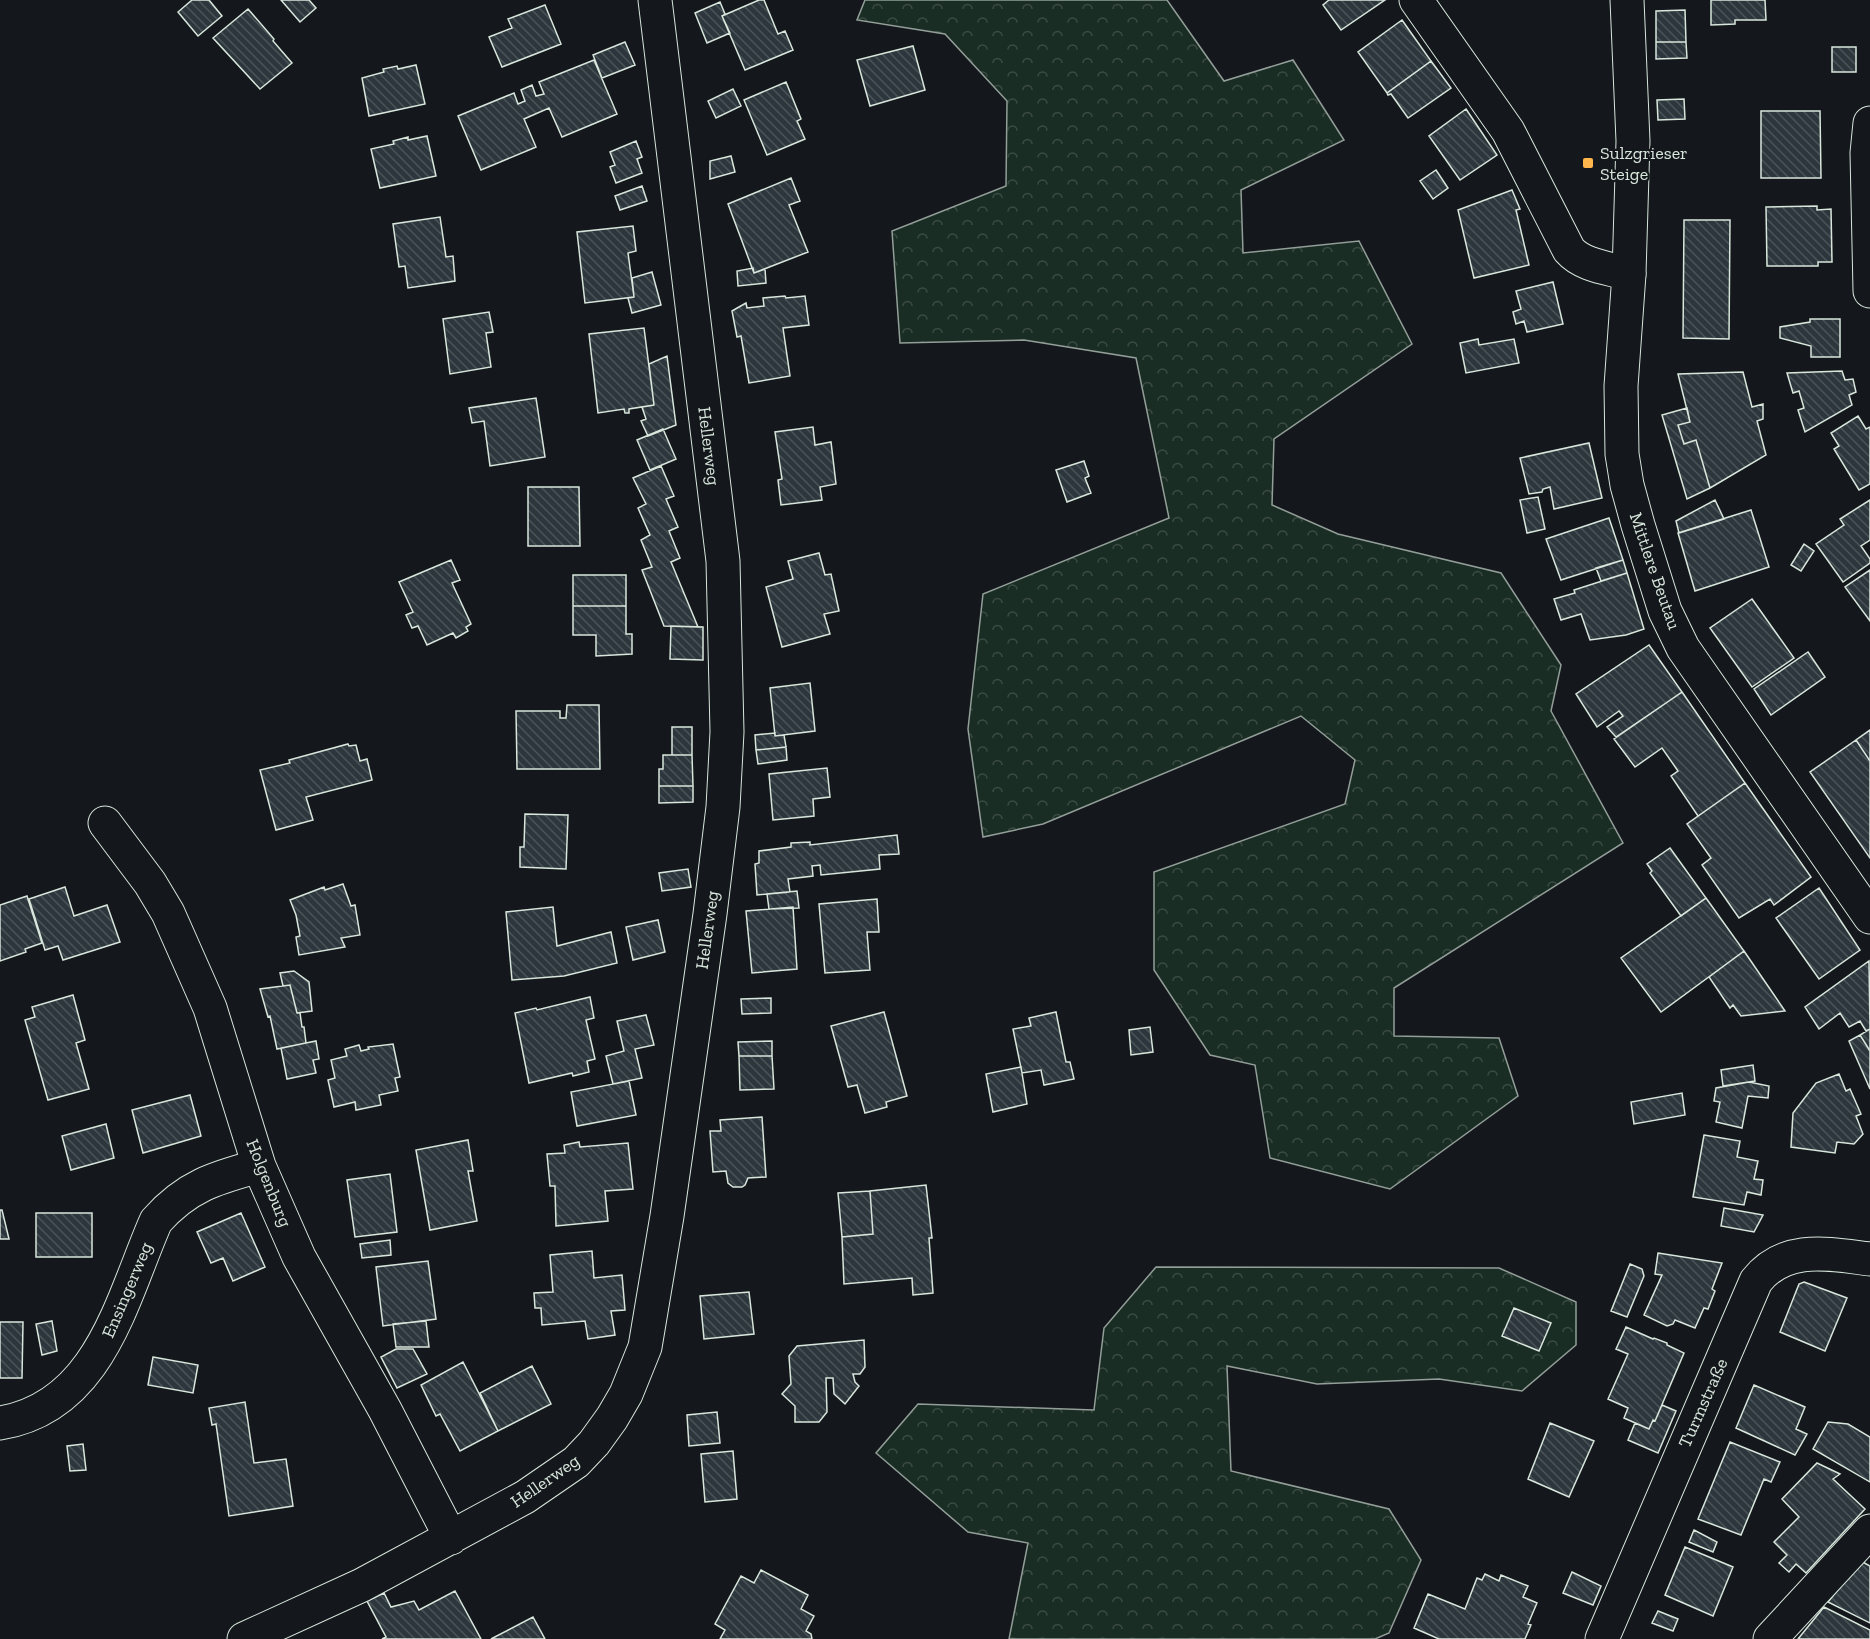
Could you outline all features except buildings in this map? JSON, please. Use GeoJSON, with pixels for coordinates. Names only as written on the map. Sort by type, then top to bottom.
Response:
{"type":"FeatureCollection","features":[{"type":"Feature","properties":{"kind":"street","name":"Hellerweg"},"geometry":{"type":"LineString","coordinates":[[244,1639],[352,1590],[452,1538],[525,1497],[576,1462],[594,1443],[612,1418],[636,1372],[645,1347],[667,1216],[710,914],[723,807],[727,732],[723,561],[655,0]]}},
{"type":"Feature","properties":{"kind":"street"},"geometry":{"type":"LineString","coordinates":[[1416,0],[1508,131],[1569,250],[1575,257],[1584,261],[1629,274]]}},
{"type":"Feature","properties":{"kind":"street","name":"Mittlere Beutau"},"geometry":{"type":"LineString","coordinates":[[1627,0],[1633,141],[1629,274],[1621,386],[1622,453],[1627,485],[1665,611],[1683,648],[1870,917]]}},
{"type":"Feature","properties":{"kind":"street"},"geometry":{"type":"LineString","coordinates":[[1870,123],[1867,166],[1870,291]]}},
{"type":"Feature","properties":{"kind":"street","name":"Holgenburg"},"geometry":{"type":"LineString","coordinates":[[105,823],[150,883],[168,913],[217,1028],[259,1166],[299,1257],[385,1410],[452,1538]]}},
{"type":"Feature","properties":{"kind":"street","name":"Ensingerweg"},"geometry":{"type":"LineString","coordinates":[[0,1423],[13,1421],[52,1403],[84,1373],[100,1351],[112,1328],[156,1221],[168,1208],[200,1185],[224,1175],[259,1166]]}},
{"type":"Feature","properties":{"kind":"street","name":"Turmstraße"},"geometry":{"type":"LineString","coordinates":[[1602,1639],[1756,1281],[1773,1264],[1799,1255],[1815,1254],[1870,1259]]}},
{"type":"Feature","properties":{"kind":"street"},"geometry":{"type":"LineString","coordinates":[[1770,1639],[1870,1531]]}},
{"type":"Feature","properties":{"kind":"green space"},"geometry":{"type":"Polygon","coordinates":[[[865,0],[1167,0],[1224,81],[1293,60],[1344,140],[1241,190],[1243,253],[1359,241],[1412,344],[1274,439],[1272,505],[1338,534],[1501,573],[1561,665],[1551,711],[1623,843],[1394,988],[1394,1036],[1499,1038],[1518,1096],[1390,1189],[1270,1158],[1255,1065],[1210,1055],[1154,970],[1154,872],[1345,804],[1355,760],[1301,716],[1043,824],[983,837],[968,729],[983,594],[1169,518],[1136,358],[1024,340],[900,343],[892,231],[1006,186],[1007,101],[945,34],[857,20],[865,0]]]}},
{"type":"Feature","properties":{"kind":"green space"},"geometry":{"type":"Polygon","coordinates":[[[1156,1267],[1499,1268],[1576,1302],[1576,1345],[1522,1391],[1439,1379],[1317,1384],[1227,1366],[1231,1471],[1389,1509],[1421,1560],[1389,1633],[1375,1639],[1009,1639],[1028,1543],[968,1532],[876,1453],[918,1404],[1094,1410],[1104,1328],[1156,1267]]]}},
{"type":"Feature","properties":{"kind":"place","name":"Sulzgrieser Steige"},"geometry":{"type":"Point","coordinates":[1588,163]}}]}
